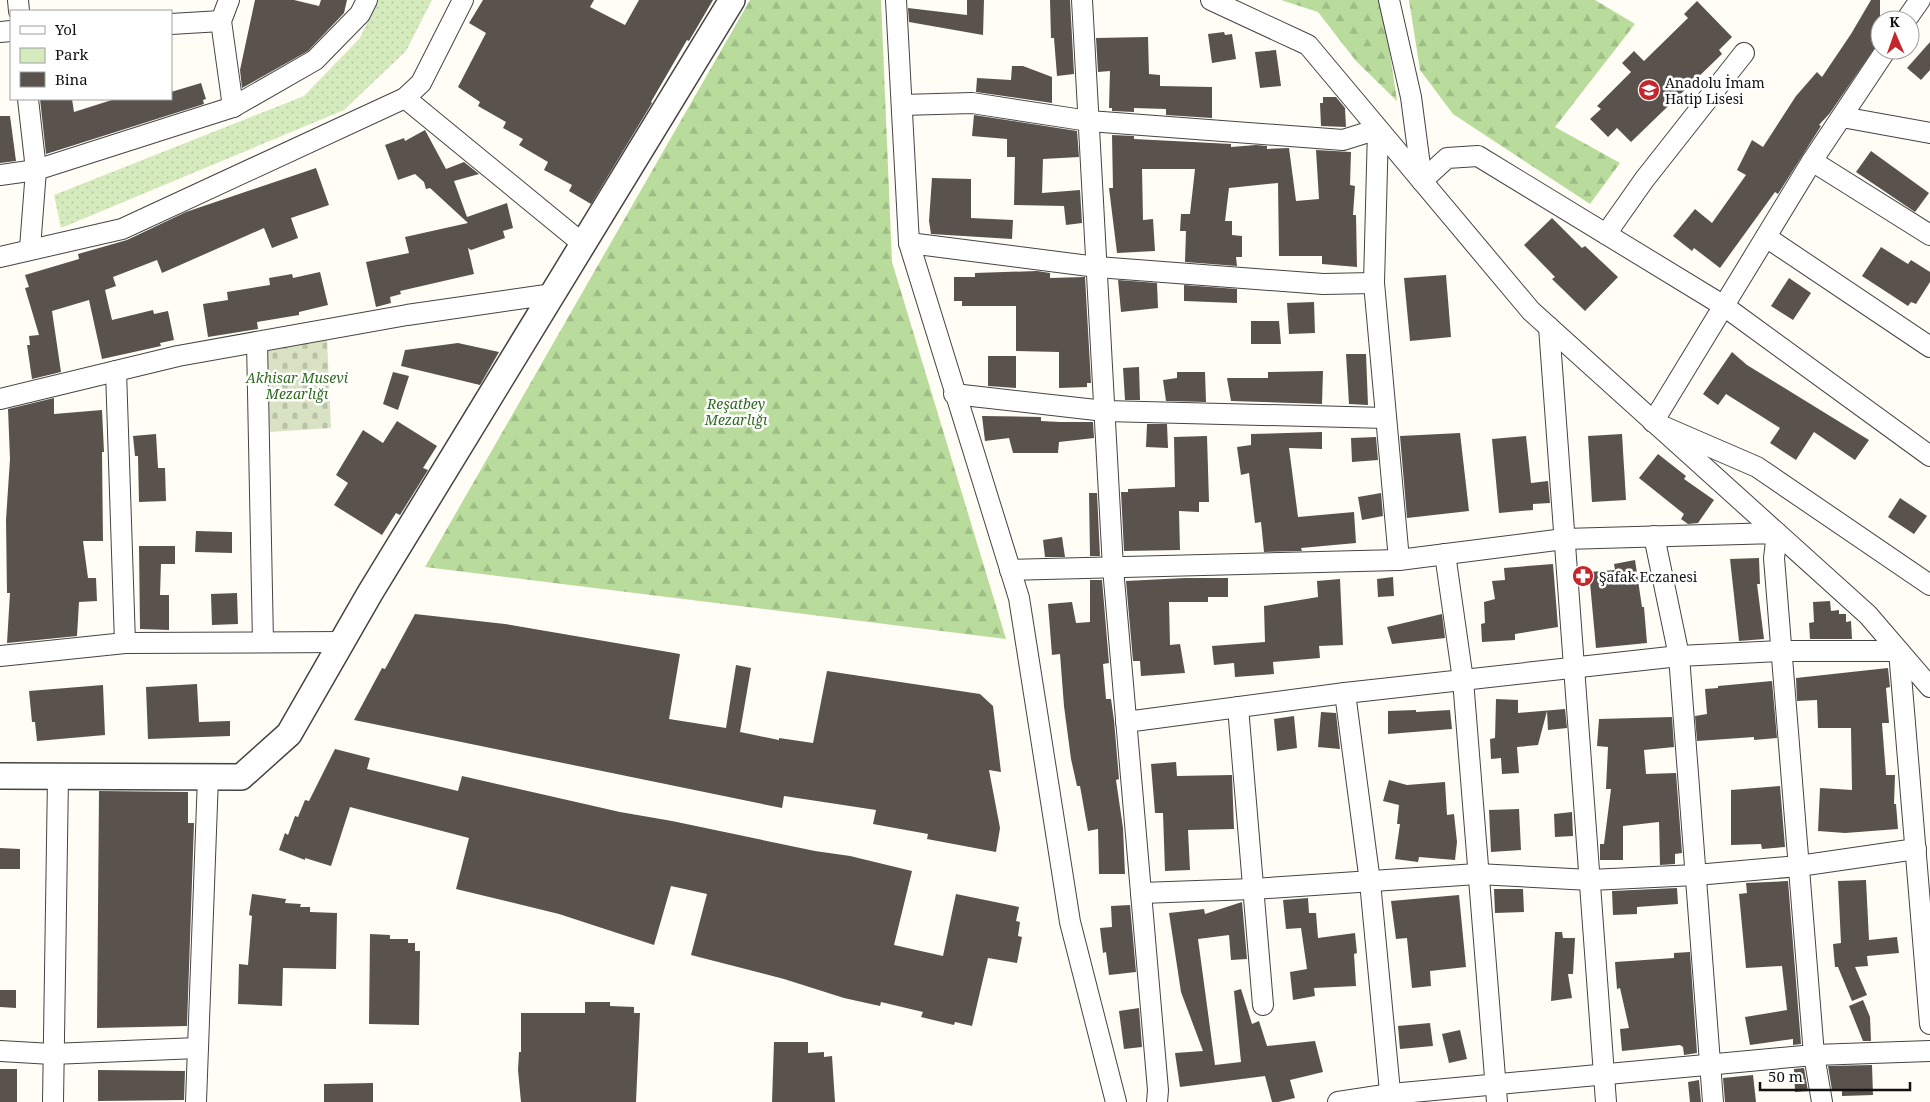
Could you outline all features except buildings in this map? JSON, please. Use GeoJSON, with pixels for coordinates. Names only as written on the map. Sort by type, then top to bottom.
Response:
{"type":"FeatureCollection","features":[{"type":"Feature","properties":{"kind":"street"},"geometry":{"type":"LineString","coordinates":[[229,0],[221,21],[233,107]]}},
{"type":"Feature","properties":{"kind":"street"},"geometry":{"type":"LineString","coordinates":[[0,175],[36,170],[233,107],[315,60],[360,14],[367,0]]}},
{"type":"Feature","properties":{"kind":"street"},"geometry":{"type":"LineString","coordinates":[[0,257],[30,248],[122,229],[405,98],[422,83],[464,0]]}},
{"type":"Feature","properties":{"kind":"street"},"geometry":{"type":"LineString","coordinates":[[0,776],[241,778],[289,734],[342,642],[552,294],[732,0]]}},
{"type":"Feature","properties":{"kind":"street"},"geometry":{"type":"LineString","coordinates":[[896,0],[909,244],[954,394],[1019,598],[1070,922],[1116,1102]]}},
{"type":"Feature","properties":{"kind":"street"},"geometry":{"type":"LineString","coordinates":[[1082,0],[1113,568],[1158,1090],[1157,1102]]}},
{"type":"Feature","properties":{"kind":"street"},"geometry":{"type":"LineString","coordinates":[[1211,0],[1308,45],[1531,311],[1868,615],[1930,687]]}},
{"type":"Feature","properties":{"kind":"street"},"geometry":{"type":"LineString","coordinates":[[1388,0],[1411,97],[1422,182]]}},
{"type":"Feature","properties":{"kind":"street"},"geometry":{"type":"LineString","coordinates":[[172,24],[221,21]]}},
{"type":"Feature","properties":{"kind":"street"},"geometry":{"type":"LineString","coordinates":[[1606,234],[1644,180],[1744,53]]}},
{"type":"Feature","properties":{"kind":"street"},"geometry":{"type":"LineString","coordinates":[[1654,422],[1812,161],[1879,60]]}},
{"type":"Feature","properties":{"kind":"street"},"geometry":{"type":"LineString","coordinates":[[405,98],[583,244]]}},
{"type":"Feature","properties":{"kind":"street"},"geometry":{"type":"LineString","coordinates":[[28,100],[36,170],[30,248]]}},
{"type":"Feature","properties":{"kind":"street"},"geometry":{"type":"LineString","coordinates":[[902,105],[972,103],[1089,121],[1343,140],[1378,129]]}},
{"type":"Feature","properties":{"kind":"street"},"geometry":{"type":"LineString","coordinates":[[1842,117],[1930,133]]}},
{"type":"Feature","properties":{"kind":"street"},"geometry":{"type":"LineString","coordinates":[[1378,129],[1374,283],[1399,560]]}},
{"type":"Feature","properties":{"kind":"street"},"geometry":{"type":"LineString","coordinates":[[1422,182],[1447,158],[1478,156],[1724,306],[1930,456]]}},
{"type":"Feature","properties":{"kind":"street"},"geometry":{"type":"LineString","coordinates":[[1812,161],[1930,236]]}},
{"type":"Feature","properties":{"kind":"street"},"geometry":{"type":"LineString","coordinates":[[1766,237],[1930,347]]}},
{"type":"Feature","properties":{"kind":"street"},"geometry":{"type":"LineString","coordinates":[[909,244],[1097,267],[1323,284],[1374,283]]}},
{"type":"Feature","properties":{"kind":"street"},"geometry":{"type":"LineString","coordinates":[[0,399],[178,356],[416,314],[552,294]]}},
{"type":"Feature","properties":{"kind":"street"},"geometry":{"type":"LineString","coordinates":[[1549,327],[1606,1102]]}},
{"type":"Feature","properties":{"kind":"street"},"geometry":{"type":"LineString","coordinates":[[257,342],[263,642]]}},
{"type":"Feature","properties":{"kind":"street"},"geometry":{"type":"LineString","coordinates":[[116,371],[125,643]]}},
{"type":"Feature","properties":{"kind":"street"},"geometry":{"type":"LineString","coordinates":[[954,394],[1105,411],[1386,418]]}},
{"type":"Feature","properties":{"kind":"street"},"geometry":{"type":"LineString","coordinates":[[1654,422],[1757,467],[1930,585]]}},
{"type":"Feature","properties":{"kind":"street"},"geometry":{"type":"LineString","coordinates":[[1010,570],[1399,560],[1564,539],[1777,533]]}},
{"type":"Feature","properties":{"kind":"street"},"geometry":{"type":"LineString","coordinates":[[1777,533],[1774,558],[1814,1056],[1822,1102]]}},
{"type":"Feature","properties":{"kind":"street"},"geometry":{"type":"LineString","coordinates":[[1654,536],[1679,656],[1713,1102]]}},
{"type":"Feature","properties":{"kind":"street"},"geometry":{"type":"LineString","coordinates":[[1446,554],[1463,680],[1496,1094]]}},
{"type":"Feature","properties":{"kind":"street"},"geometry":{"type":"LineString","coordinates":[[0,656],[125,643],[342,642]]}},
{"type":"Feature","properties":{"kind":"street"},"geometry":{"type":"LineString","coordinates":[[1126,722],[1345,693],[1679,656],[1782,650],[1899,651]]}},
{"type":"Feature","properties":{"kind":"street"},"geometry":{"type":"LineString","coordinates":[[1899,651],[1930,1024]]}},
{"type":"Feature","properties":{"kind":"street"},"geometry":{"type":"LineString","coordinates":[[1345,693],[1370,882],[1391,1098]]}},
{"type":"Feature","properties":{"kind":"street"},"geometry":{"type":"LineString","coordinates":[[1238,707],[1263,1005]]}},
{"type":"Feature","properties":{"kind":"street"},"geometry":{"type":"LineString","coordinates":[[53,1102],[52,1054],[58,776]]}},
{"type":"Feature","properties":{"kind":"street"},"geometry":{"type":"LineString","coordinates":[[196,1102],[208,777]]}},
{"type":"Feature","properties":{"kind":"street"},"geometry":{"type":"LineString","coordinates":[[1141,893],[1253,889],[1477,874],[1590,880],[1696,875],[1799,866],[1916,849]]}},
{"type":"Feature","properties":{"kind":"street"},"geometry":{"type":"LineString","coordinates":[[0,1051],[52,1054],[198,1048]]}},
{"type":"Feature","properties":{"kind":"street"},"geometry":{"type":"LineString","coordinates":[[1338,1102],[1496,1094],[1604,1075],[1814,1056],[1930,1051]]}},
{"type":"Feature","properties":{"kind":"green space"},"geometry":{"type":"Polygon","coordinates":[[[378,0],[432,0],[406,51],[344,110],[61,228],[54,195],[304,96],[360,38],[378,0]]]}},
{"type":"Feature","properties":{"kind":"green space","name":"Reşatbey Mezarlığı"},"geometry":{"type":"Polygon","coordinates":[[[750,0],[881,0],[892,262],[1006,639],[425,567],[750,0]]]}},
{"type":"Feature","properties":{"kind":"green space"},"geometry":{"type":"Polygon","coordinates":[[[1281,0],[1382,0],[1397,101],[1356,61],[1318,12],[1281,0]]]}},
{"type":"Feature","properties":{"kind":"green space"},"geometry":{"type":"Polygon","coordinates":[[[1409,0],[1595,0],[1635,24],[1555,127],[1620,163],[1590,204],[1453,114],[1420,70],[1409,0]]]}},
{"type":"Feature","properties":{"kind":"green space","name":"Akhisar Musevi Mezarlığı"},"geometry":{"type":"Polygon","coordinates":[[[327,339],[331,428],[270,432],[262,350],[327,339]]]}},
{"type":"Feature","properties":{"kind":"place","name":"Anadolu İmam Hatip Lisesi"},"geometry":{"type":"Point","coordinates":[1649,90]}},
{"type":"Feature","properties":{"kind":"place","name":"Şafak Eczanesi"},"geometry":{"type":"Point","coordinates":[1583,576]}}]}
